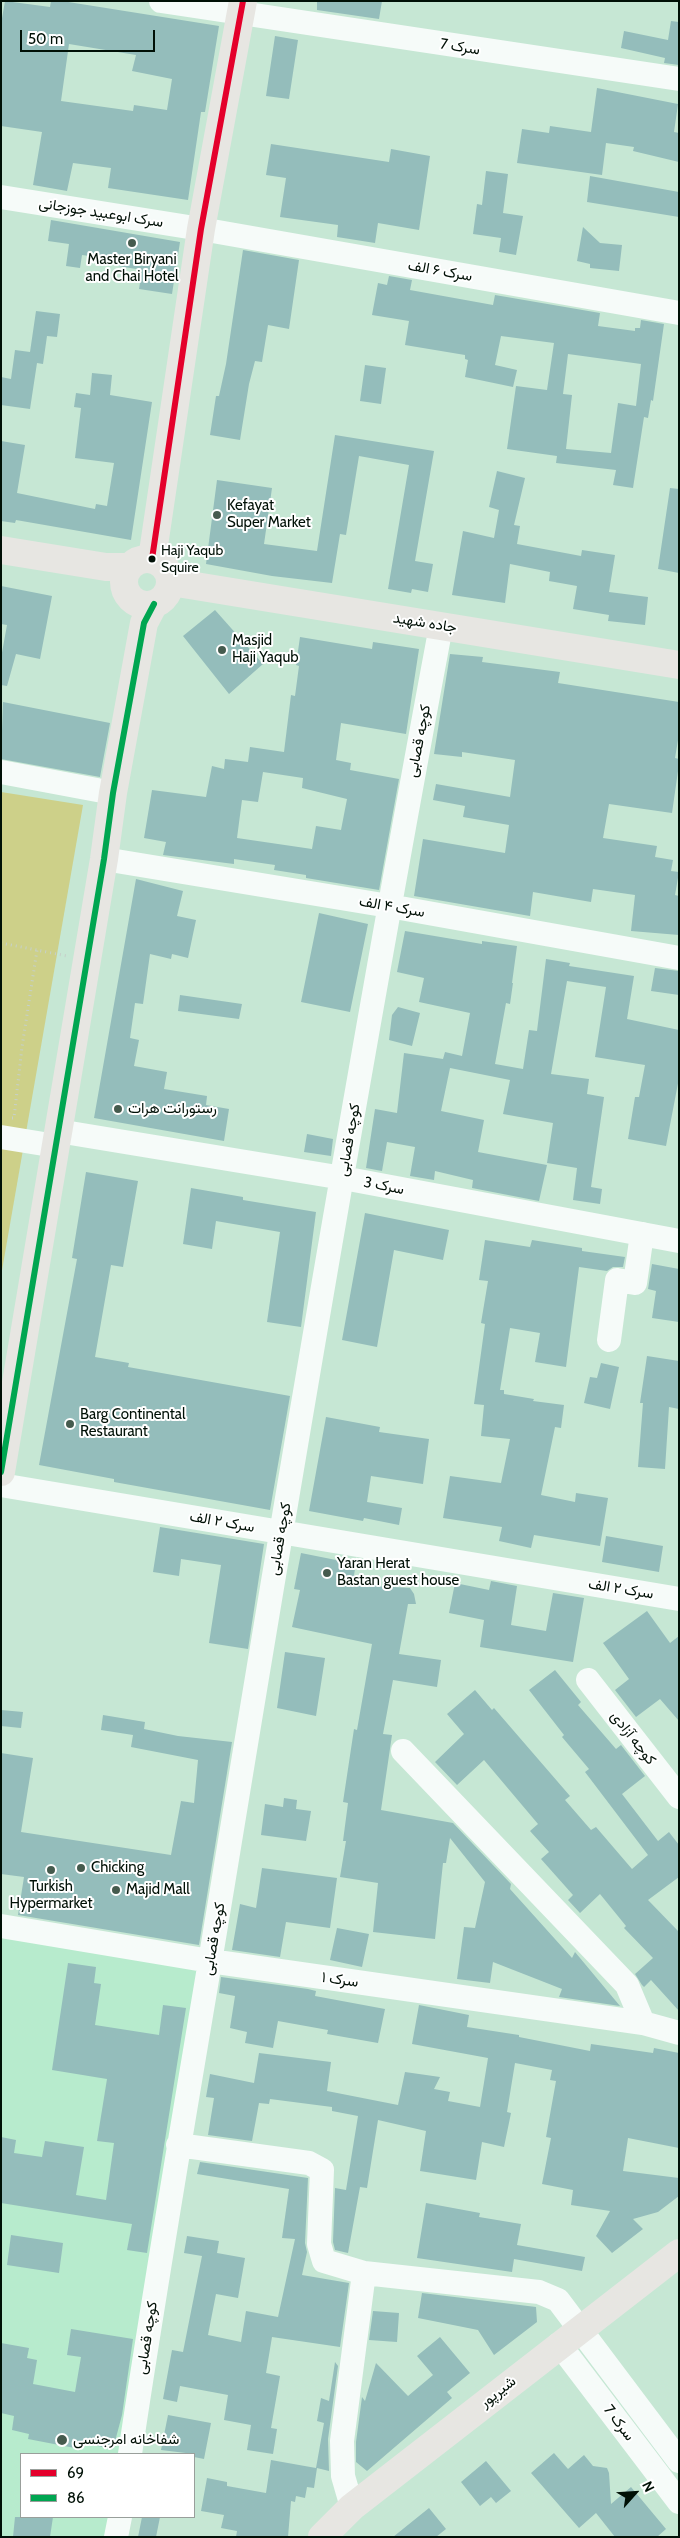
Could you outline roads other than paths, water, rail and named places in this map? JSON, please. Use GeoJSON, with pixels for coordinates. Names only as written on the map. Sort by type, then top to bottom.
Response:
{"type":"FeatureCollection","features":[{"type":"Feature","properties":{"kind":"main road"},"geometry":{"type":"LineString","coordinates":[[154,604],[139,604],[128,595],[124,580],[129,565],[201,229],[242,8]]}},
{"type":"Feature","properties":{"kind":"main road"},"geometry":{"type":"LineString","coordinates":[[1,550],[129,565],[165,567],[170,582],[166,596],[154,604],[144,623],[113,793],[104,859],[1,1472]]}},
{"type":"Feature","properties":{"kind":"main road","name":"جاده شهید"},"geometry":{"type":"LineString","coordinates":[[170,582],[679,665]]}},
{"type":"Feature","properties":{"kind":"main road","name":"شیرپور"},"geometry":{"type":"LineString","coordinates":[[322,2537],[352,2507],[580,2327],[679,2252]]}},
{"type":"Feature","properties":{"kind":"street","name":"سرک 7"},"geometry":{"type":"LineString","coordinates":[[161,1],[242,8],[679,80]]}},
{"type":"Feature","properties":{"kind":"street","name":"سرک ابوعبید جوزجانی"},"geometry":{"type":"LineString","coordinates":[[1,197],[201,229]]}},
{"type":"Feature","properties":{"kind":"street","name":"سرک ۶ الف"},"geometry":{"type":"LineString","coordinates":[[201,229],[679,314]]}},
{"type":"Feature","properties":{"kind":"street","name":"کوچه قصابی"},"geometry":{"type":"LineString","coordinates":[[130,2453],[178,2145],[281,1532],[389,906],[441,626]]}},
{"type":"Feature","properties":{"kind":"street"},"geometry":{"type":"LineString","coordinates":[[1,772],[113,793]]}},
{"type":"Feature","properties":{"kind":"street","name":"سرک ۴ الف"},"geometry":{"type":"LineString","coordinates":[[104,859],[389,906],[679,958]]}},
{"type":"Feature","properties":{"kind":"street","name":"سرک 3"},"geometry":{"type":"LineString","coordinates":[[4,1127],[57,1139],[343,1178],[679,1241]]}},
{"type":"Feature","properties":{"kind":"street"},"geometry":{"type":"LineString","coordinates":[[609,1340],[617,1280],[636,1282],[642,1234]]}},
{"type":"Feature","properties":{"kind":"street","name":"سرک ۲ الف"},"geometry":{"type":"LineString","coordinates":[[1,1486],[281,1532],[674,1603]]}},
{"type":"Feature","properties":{"kind":"street","name":"کوچه آزادی"},"geometry":{"type":"LineString","coordinates":[[588,1680],[679,1797]]}},
{"type":"Feature","properties":{"kind":"street"},"geometry":{"type":"LineString","coordinates":[[403,1751],[627,1985],[643,2023]]}},
{"type":"Feature","properties":{"kind":"street","name":"سرک ۱"},"geometry":{"type":"LineString","coordinates":[[1,1926],[210,1961],[643,2023],[679,2033]]}},
{"type":"Feature","properties":{"kind":"street","name":"سرک 7"},"geometry":{"type":"LineString","coordinates":[[178,2145],[309,2163],[322,2170],[319,2244],[324,2261],[364,2273],[539,2292],[558,2300],[679,2461]]}},
{"type":"Feature","properties":{"kind":"street"},"geometry":{"type":"LineString","coordinates":[[352,2507],[343,2476],[342,2441],[364,2273]]}},
{"type":"Feature","properties":{"kind":"street","name":"سرک 7"},"geometry":{"type":"LineString","coordinates":[[559,2344],[679,2502]]}},
{"type":"Feature","properties":{"kind":"street"},"geometry":{"type":"LineString","coordinates":[[116,2537],[120,2518]]}},
{"type":"Feature","properties":{"kind":"place","name":"Master Biryani and Chai Hotel"},"geometry":{"type":"Point","coordinates":[132,243]}},
{"type":"Feature","properties":{"kind":"place","name":"Kefayat Super Market"},"geometry":{"type":"Point","coordinates":[217,515]}},
{"type":"Feature","properties":{"kind":"place","name":"Haji Yaqub Squire"},"geometry":{"type":"Point","coordinates":[152,559]}},
{"type":"Feature","properties":{"kind":"place","name":"Masjid Haji Yaqub"},"geometry":{"type":"Point","coordinates":[222,650]}},
{"type":"Feature","properties":{"kind":"place","name":"رستورانت هرات"},"geometry":{"type":"Point","coordinates":[118,1109]}},
{"type":"Feature","properties":{"kind":"place","name":"Barg Continental Restaurant"},"geometry":{"type":"Point","coordinates":[70,1424]}},
{"type":"Feature","properties":{"kind":"place","name":"Yaran Herat Bastan guest house"},"geometry":{"type":"Point","coordinates":[327,1573]}},
{"type":"Feature","properties":{"kind":"place","name":"Chicking"},"geometry":{"type":"Point","coordinates":[81,1868]}},
{"type":"Feature","properties":{"kind":"place","name":"Turkish Hypermarket"},"geometry":{"type":"Point","coordinates":[51,1870]}},
{"type":"Feature","properties":{"kind":"place","name":"Majid Mall"},"geometry":{"type":"Point","coordinates":[116,1890]}},
{"type":"Feature","properties":{"kind":"place","name":"شفاخانه امرجنسی"},"geometry":{"type":"Point","coordinates":[62,2440]}}]}
